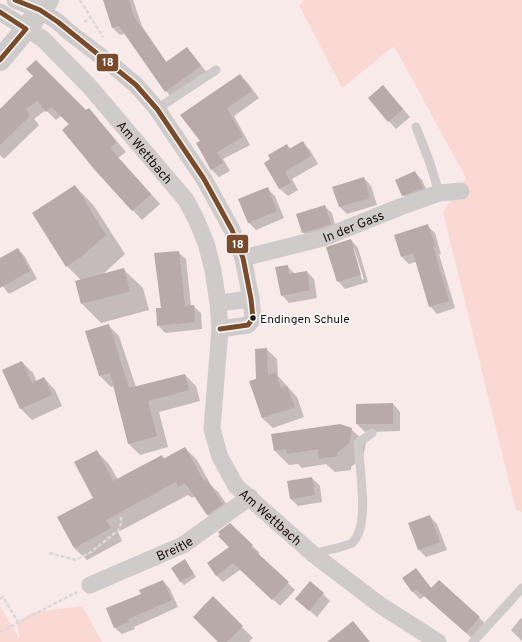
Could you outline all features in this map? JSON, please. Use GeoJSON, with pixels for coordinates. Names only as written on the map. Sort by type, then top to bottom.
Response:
{"type":"FeatureCollection","features":[{"type":"Feature","properties":{"kind":"main road"},"geometry":{"type":"LineString","coordinates":[[0,60],[44,5]]}},
{"type":"Feature","properties":{"kind":"street"},"geometry":{"type":"LineString","coordinates":[[14,0],[44,5],[58,22],[69,32],[136,85],[157,110],[204,179],[232,230],[243,258],[251,299],[252,318],[248,326],[220,329]]}},
{"type":"Feature","properties":{"kind":"street","name":"Am Wettbach"},"geometry":{"type":"LineString","coordinates":[[0,12],[43,39],[89,86],[186,200],[196,219],[206,243],[213,270],[220,329],[212,429],[220,457],[236,486],[313,554],[380,606],[438,642]]}},
{"type":"Feature","properties":{"kind":"street","name":"In der Gass"},"geometry":{"type":"LineString","coordinates":[[243,258],[323,238],[439,193],[461,191]]}},
{"type":"Feature","properties":{"kind":"street"},"geometry":{"type":"LineString","coordinates":[[218,303],[251,299]]}},
{"type":"Feature","properties":{"kind":"street","name":"Breitle"},"geometry":{"type":"LineString","coordinates":[[90,585],[183,545],[250,497]]}},
{"type":"Feature","properties":{"kind":"lane"},"geometry":{"type":"LineString","coordinates":[[157,110],[216,70]]}},
{"type":"Feature","properties":{"kind":"lane"},"geometry":{"type":"LineString","coordinates":[[416,127],[430,162],[439,193]]}},
{"type":"Feature","properties":{"kind":"lane"},"geometry":{"type":"LineString","coordinates":[[313,554],[352,543],[360,530],[364,512],[358,443],[372,433]]}},
{"type":"Feature","properties":{"kind":"lane"},"geometry":{"type":"LineString","coordinates":[[473,642],[522,588]]}},
{"type":"Feature","properties":{"kind":"path"},"geometry":{"type":"LineString","coordinates":[[80,0],[105,40],[111,64]]}},
{"type":"Feature","properties":{"kind":"path"},"geometry":{"type":"LineString","coordinates":[[49,553],[76,560],[91,552],[119,530],[121,517]]}},
{"type":"Feature","properties":{"kind":"path"},"geometry":{"type":"LineString","coordinates":[[0,632],[90,585]]}},
{"type":"Feature","properties":{"kind":"path"},"geometry":{"type":"LineString","coordinates":[[0,599],[3,596],[18,622]]}},
{"type":"Feature","properties":{"kind":"shaded area"},"geometry":{"type":"Polygon","coordinates":[[[305,0],[522,0],[522,512],[516,510],[443,212],[466,178],[394,46],[342,88],[299,5],[305,0]]]}},
{"type":"Feature","properties":{"kind":"shaded area"},"geometry":{"type":"Polygon","coordinates":[[[0,606],[19,639],[18,622],[31,613],[82,606],[102,642],[0,642],[0,606]]]}},
{"type":"Feature","properties":{"kind":"building"},"geometry":{"type":"Polygon","coordinates":[[[103,0],[129,0],[134,17],[166,62],[187,47],[201,66],[165,92],[119,26],[112,28],[103,0]]]}},
{"type":"Feature","properties":{"kind":"building"},"geometry":{"type":"Polygon","coordinates":[[[36,60],[86,110],[89,108],[117,142],[110,148],[151,194],[132,211],[94,169],[62,130],[69,124],[51,107],[46,112],[37,101],[26,109],[30,116],[0,145],[0,109],[33,76],[26,69],[36,60]]]}},
{"type":"Feature","properties":{"kind":"building"},"geometry":{"type":"Polygon","coordinates":[[[240,74],[252,91],[227,108],[243,137],[217,152],[223,163],[211,170],[196,143],[200,141],[180,115],[240,74]]]}},
{"type":"Feature","properties":{"kind":"building"},"geometry":{"type":"Polygon","coordinates":[[[383,85],[403,109],[388,122],[368,98],[383,85]]]}},
{"type":"Feature","properties":{"kind":"building"},"geometry":{"type":"Polygon","coordinates":[[[303,141],[311,156],[285,171],[291,183],[279,189],[264,163],[270,159],[268,155],[287,144],[289,149],[303,141]]]}},
{"type":"Feature","properties":{"kind":"building"},"geometry":{"type":"Polygon","coordinates":[[[415,171],[423,188],[402,196],[395,180],[415,171]]]}},
{"type":"Feature","properties":{"kind":"building"},"geometry":{"type":"Polygon","coordinates":[[[364,177],[370,198],[339,207],[332,187],[364,177]]]}},
{"type":"Feature","properties":{"kind":"building"},"geometry":{"type":"Polygon","coordinates":[[[75,185],[106,235],[82,256],[66,267],[32,213],[75,185]]]}},
{"type":"Feature","properties":{"kind":"building"},"geometry":{"type":"Polygon","coordinates":[[[268,187],[277,211],[248,223],[238,199],[268,187]]]}},
{"type":"Feature","properties":{"kind":"building"},"geometry":{"type":"Polygon","coordinates":[[[325,205],[331,224],[302,233],[296,214],[325,205]]]}},
{"type":"Feature","properties":{"kind":"building"},"geometry":{"type":"Polygon","coordinates":[[[428,224],[435,246],[433,247],[449,301],[429,307],[413,253],[401,257],[394,235],[428,224]]]}},
{"type":"Feature","properties":{"kind":"building"},"geometry":{"type":"Polygon","coordinates":[[[351,239],[361,275],[337,282],[326,247],[351,239]]]}},
{"type":"Feature","properties":{"kind":"building"},"geometry":{"type":"Polygon","coordinates":[[[18,248],[30,271],[0,288],[0,258],[18,248]]]}},
{"type":"Feature","properties":{"kind":"building"},"geometry":{"type":"Polygon","coordinates":[[[179,251],[185,306],[194,305],[195,322],[157,326],[156,308],[161,308],[154,253],[179,251]]]}},
{"type":"Feature","properties":{"kind":"building"},"geometry":{"type":"Polygon","coordinates":[[[288,265],[289,274],[307,271],[310,290],[281,296],[275,267],[288,265]]]}},
{"type":"Feature","properties":{"kind":"building"},"geometry":{"type":"Polygon","coordinates":[[[124,268],[130,291],[81,304],[75,281],[124,268]]]}},
{"type":"Feature","properties":{"kind":"building"},"geometry":{"type":"Polygon","coordinates":[[[109,324],[129,388],[185,374],[189,390],[148,401],[157,436],[128,444],[110,373],[99,376],[85,331],[109,324]]]}},
{"type":"Feature","properties":{"kind":"building"},"geometry":{"type":"Polygon","coordinates":[[[267,348],[268,375],[275,372],[281,388],[287,386],[295,407],[262,418],[249,381],[256,379],[255,349],[267,348]]]}},
{"type":"Feature","properties":{"kind":"building"},"geometry":{"type":"Polygon","coordinates":[[[22,361],[32,383],[44,377],[52,395],[20,409],[2,370],[22,361]]]}},
{"type":"Feature","properties":{"kind":"building"},"geometry":{"type":"Polygon","coordinates":[[[393,403],[393,424],[356,424],[356,404],[393,403]]]}},
{"type":"Feature","properties":{"kind":"building"},"geometry":{"type":"Polygon","coordinates":[[[340,424],[352,428],[349,443],[337,453],[338,456],[319,459],[318,449],[287,454],[286,449],[274,451],[271,434],[340,424]]]}},
{"type":"Feature","properties":{"kind":"building"},"geometry":{"type":"Polygon","coordinates":[[[185,447],[204,481],[206,479],[223,504],[207,515],[185,483],[178,487],[176,482],[106,520],[111,528],[74,548],[57,517],[93,498],[74,462],[97,450],[113,481],[162,455],[163,459],[185,447]]]}},
{"type":"Feature","properties":{"kind":"building"},"geometry":{"type":"Polygon","coordinates":[[[312,477],[315,495],[290,499],[287,481],[312,477]]]}},
{"type":"Feature","properties":{"kind":"building"},"geometry":{"type":"Polygon","coordinates":[[[430,515],[440,542],[418,550],[408,523],[430,515]]]}},
{"type":"Feature","properties":{"kind":"building"},"geometry":{"type":"Polygon","coordinates":[[[230,523],[253,545],[251,547],[289,582],[272,600],[233,563],[216,576],[207,563],[229,547],[218,536],[220,535],[218,532],[230,523]]]}},
{"type":"Feature","properties":{"kind":"building"},"geometry":{"type":"Polygon","coordinates":[[[185,559],[194,574],[180,582],[171,568],[185,559]]]}},
{"type":"Feature","properties":{"kind":"building"},"geometry":{"type":"Polygon","coordinates":[[[416,568],[431,588],[439,580],[480,617],[466,633],[416,589],[412,592],[402,578],[416,568]]]}},
{"type":"Feature","properties":{"kind":"building"},"geometry":{"type":"Polygon","coordinates":[[[163,580],[172,600],[128,619],[129,622],[114,628],[106,608],[141,594],[139,590],[163,580]]]}},
{"type":"Feature","properties":{"kind":"building"},"geometry":{"type":"Polygon","coordinates":[[[310,581],[324,593],[309,611],[295,599],[310,581]]]}},
{"type":"Feature","properties":{"kind":"building"},"geometry":{"type":"Polygon","coordinates":[[[213,596],[243,626],[227,642],[218,642],[193,617],[213,596]]]}},
{"type":"Feature","properties":{"kind":"building"},"geometry":{"type":"Polygon","coordinates":[[[353,621],[370,642],[327,642],[353,621]]]}},
{"type":"Feature","properties":{"kind":"transit line","name":"18"},"geometry":{"type":"LineString","coordinates":[[15,0],[40,10],[58,22],[136,85],[157,109],[204,179],[232,230],[243,258],[251,299],[253,318],[248,325],[220,329]]}},
{"type":"Feature","properties":{"kind":"transit line","name":"18"},"geometry":{"type":"LineString","coordinates":[[0,12],[26,29],[0,60]]}},
{"type":"Feature","properties":{"kind":"place","name":"Endingen Schule"},"geometry":{"type":"Point","coordinates":[253,318]}}]}
